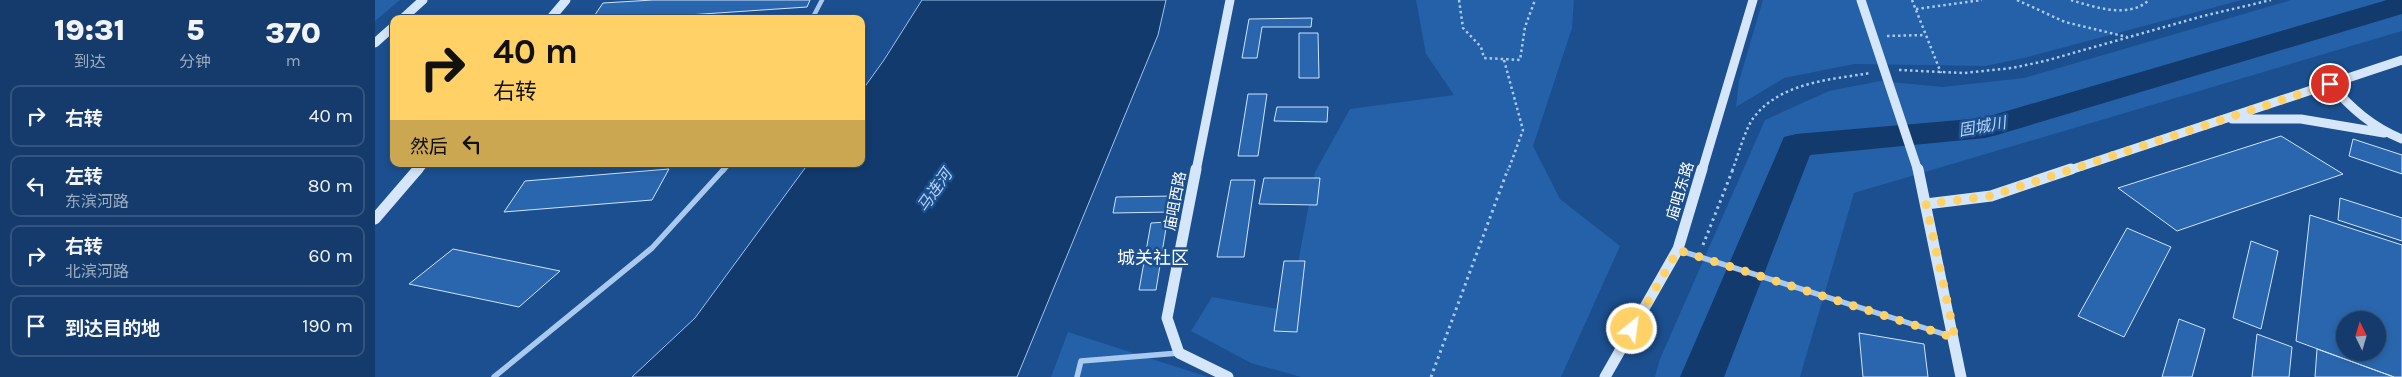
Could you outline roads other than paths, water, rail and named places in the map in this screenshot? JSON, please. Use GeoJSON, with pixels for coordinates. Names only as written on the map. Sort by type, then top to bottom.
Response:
{"type":"FeatureCollection","features":[{"type":"Feature","properties":{"kind":"main road"},"geometry":{"type":"LineString","coordinates":[[406,15],[423,0]]}},
{"type":"Feature","properties":{"kind":"main road"},"geometry":{"type":"LineString","coordinates":[[553,15],[566,0]]}},
{"type":"Feature","properties":{"kind":"main road","name":"庙咀西路"},"geometry":{"type":"LineString","coordinates":[[1179,353],[1167,318],[1230,0]]}},
{"type":"Feature","properties":{"kind":"main road","name":"庙咀东路"},"geometry":{"type":"LineString","coordinates":[[1605,377],[1678,250],[1753,0]]}},
{"type":"Feature","properties":{"kind":"main road"},"geometry":{"type":"LineString","coordinates":[[1861,0],[1922,182],[1955,338],[1961,377]]}},
{"type":"Feature","properties":{"kind":"main road"},"geometry":{"type":"LineString","coordinates":[[375,43],[390,30]]}},
{"type":"Feature","properties":{"kind":"main road"},"geometry":{"type":"LineString","coordinates":[[1926,204],[1991,196],[2402,60]]}},
{"type":"Feature","properties":{"kind":"main road"},"geometry":{"type":"LineString","coordinates":[[2330,84],[2351,109],[2384,133]]}},
{"type":"Feature","properties":{"kind":"main road"},"geometry":{"type":"LineString","coordinates":[[2224,118],[2301,119],[2384,133],[2402,140]]}},
{"type":"Feature","properties":{"kind":"main road"},"geometry":{"type":"LineString","coordinates":[[375,219],[420,167]]}},
{"type":"Feature","properties":{"kind":"main road"},"geometry":{"type":"LineString","coordinates":[[1179,353],[1228,377]]}},
{"type":"Feature","properties":{"kind":"street"},"geometry":{"type":"LineString","coordinates":[[814,15],[821,0]]}},
{"type":"Feature","properties":{"kind":"street"},"geometry":{"type":"LineString","coordinates":[[494,377],[652,248],[726,167]]}},
{"type":"Feature","properties":{"kind":"street"},"geometry":{"type":"LineString","coordinates":[[1678,250],[1844,301],[1955,338]]}},
{"type":"Feature","properties":{"kind":"street"},"geometry":{"type":"LineString","coordinates":[[1077,377],[1081,362],[1179,353]]}},
{"type":"Feature","properties":{"kind":"water","name":"马连河"},"geometry":{"type":"Polygon","coordinates":[[[922,0],[1166,0],[1158,35],[1017,377],[632,377],[695,318],[806,167],[865,167],[865,86],[922,0]]]}},
{"type":"Feature","properties":{"kind":"waterway","name":"固城川"},"geometry":{"type":"LineString","coordinates":[[1702,377],[1796,145],[1985,128],[2402,5]]}},
{"type":"Feature","properties":{"kind":"district","name":"城关社区"},"geometry":{"type":"Point","coordinates":[1153,258]}}]}
